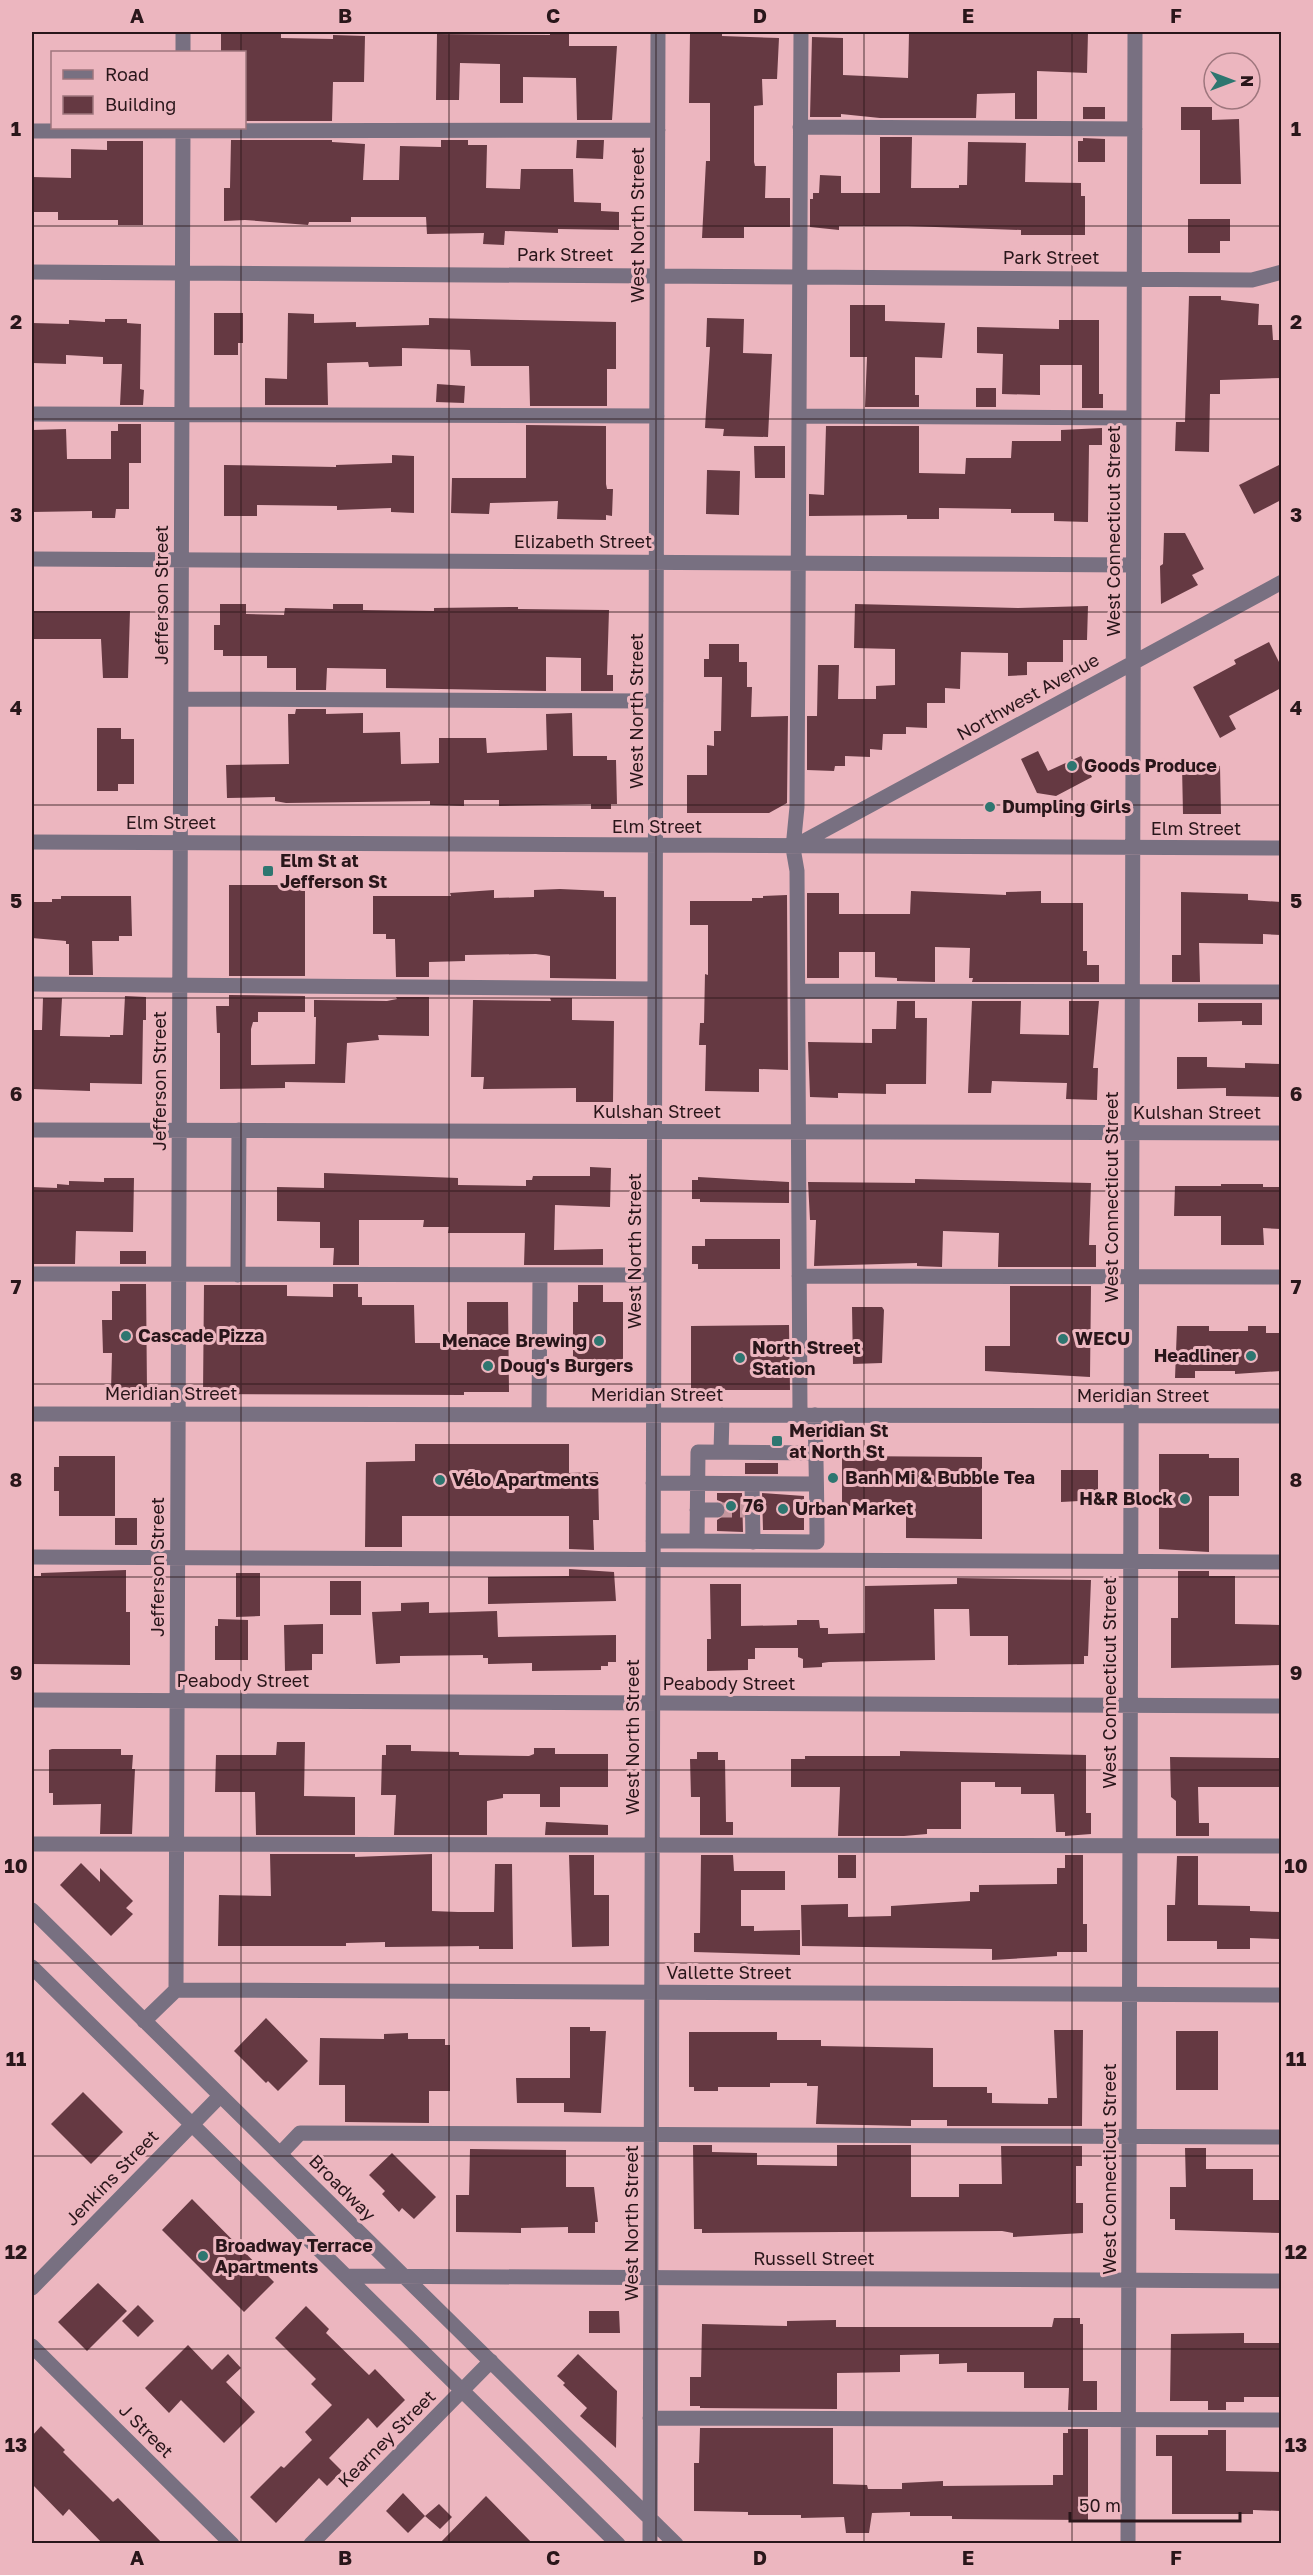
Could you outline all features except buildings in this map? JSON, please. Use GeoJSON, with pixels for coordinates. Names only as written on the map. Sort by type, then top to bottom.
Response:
{"type":"FeatureCollection","features":[{"type":"Feature","properties":{"kind":"street"},"geometry":{"type":"LineString","coordinates":[[183,32],[183,51]]}},
{"type":"Feature","properties":{"kind":"street","name":"West North Street"},"geometry":{"type":"LineString","coordinates":[[650,2544],[658,32]]}},
{"type":"Feature","properties":{"kind":"street"},"geometry":{"type":"LineString","coordinates":[[653,1541],[817,1542],[816,1453],[807,1415],[799,1276],[797,871],[793,848],[797,807],[801,32]]}},
{"type":"Feature","properties":{"kind":"street","name":"West Connecticut Street"},"geometry":{"type":"LineString","coordinates":[[1128,2544],[1135,32]]}},
{"type":"Feature","properties":{"kind":"street"},"geometry":{"type":"LineString","coordinates":[[800,127],[1135,129]]}},
{"type":"Feature","properties":{"kind":"street","name":"Jefferson Street"},"geometry":{"type":"LineString","coordinates":[[176,1990],[183,129]]}},
{"type":"Feature","properties":{"kind":"street"},"geometry":{"type":"LineString","coordinates":[[32,131],[658,130]]}},
{"type":"Feature","properties":{"kind":"street","name":"Park Street"},"geometry":{"type":"LineString","coordinates":[[32,272],[1252,280],[1281,272]]}},
{"type":"Feature","properties":{"kind":"street"},"geometry":{"type":"LineString","coordinates":[[32,414],[657,416]]}},
{"type":"Feature","properties":{"kind":"street"},"geometry":{"type":"LineString","coordinates":[[799,416],[1134,418]]}},
{"type":"Feature","properties":{"kind":"street","name":"Elizabeth Street"},"geometry":{"type":"LineString","coordinates":[[32,559],[1133,565]]}},
{"type":"Feature","properties":{"kind":"street","name":"Northwest Avenue"},"geometry":{"type":"LineString","coordinates":[[793,848],[1281,582]]}},
{"type":"Feature","properties":{"kind":"street"},"geometry":{"type":"LineString","coordinates":[[181,699],[656,701]]}},
{"type":"Feature","properties":{"kind":"street","name":"Elm Street"},"geometry":{"type":"LineString","coordinates":[[32,842],[793,848],[1281,848]]}},
{"type":"Feature","properties":{"kind":"street"},"geometry":{"type":"LineString","coordinates":[[32,984],[655,989]]}},
{"type":"Feature","properties":{"kind":"street"},"geometry":{"type":"LineString","coordinates":[[798,992],[1281,992]]}},
{"type":"Feature","properties":{"kind":"street","name":"Kulshan Street"},"geometry":{"type":"LineString","coordinates":[[32,1130],[1281,1133]]}},
{"type":"Feature","properties":{"kind":"street"},"geometry":{"type":"LineString","coordinates":[[238,1275],[239,1130]]}},
{"type":"Feature","properties":{"kind":"street"},"geometry":{"type":"LineString","coordinates":[[32,1274],[654,1275]]}},
{"type":"Feature","properties":{"kind":"street"},"geometry":{"type":"LineString","coordinates":[[539,1414],[540,1275]]}},
{"type":"Feature","properties":{"kind":"street"},"geometry":{"type":"LineString","coordinates":[[799,1276],[1281,1277]]}},
{"type":"Feature","properties":{"kind":"street","name":"Meridian Street"},"geometry":{"type":"LineString","coordinates":[[32,1414],[1281,1416]]}},
{"type":"Feature","properties":{"kind":"street"},"geometry":{"type":"LineString","coordinates":[[721,1452],[722,1415]]}},
{"type":"Feature","properties":{"kind":"street"},"geometry":{"type":"LineString","coordinates":[[697,1541],[698,1452],[816,1453]]}},
{"type":"Feature","properties":{"kind":"street"},"geometry":{"type":"LineString","coordinates":[[653,1483],[816,1484]]}},
{"type":"Feature","properties":{"kind":"street"},"geometry":{"type":"LineString","coordinates":[[752,1484],[749,1509],[753,1542]]}},
{"type":"Feature","properties":{"kind":"street"},"geometry":{"type":"LineString","coordinates":[[697,1510],[717,1510]]}},
{"type":"Feature","properties":{"kind":"street"},"geometry":{"type":"LineString","coordinates":[[32,1557],[1281,1562]]}},
{"type":"Feature","properties":{"kind":"street","name":"Peabody Street"},"geometry":{"type":"LineString","coordinates":[[32,1700],[1281,1706]]}},
{"type":"Feature","properties":{"kind":"street"},"geometry":{"type":"LineString","coordinates":[[32,1844],[1281,1846]]}},
{"type":"Feature","properties":{"kind":"street","name":"Broadway"},"geometry":{"type":"LineString","coordinates":[[32,1910],[676,2544]]}},
{"type":"Feature","properties":{"kind":"street"},"geometry":{"type":"LineString","coordinates":[[32,1967],[618,2544]]}},
{"type":"Feature","properties":{"kind":"street"},"geometry":{"type":"LineString","coordinates":[[144,2021],[176,1990]]}},
{"type":"Feature","properties":{"kind":"street","name":"Vallette Street"},"geometry":{"type":"LineString","coordinates":[[176,1990],[1281,1995]]}},
{"type":"Feature","properties":{"kind":"street","name":"Jenkins Street"},"geometry":{"type":"LineString","coordinates":[[32,2288],[220,2096]]}},
{"type":"Feature","properties":{"kind":"street"},"geometry":{"type":"LineString","coordinates":[[280,2154],[300,2133],[1281,2137]]}},
{"type":"Feature","properties":{"kind":"street","name":"Russell Street"},"geometry":{"type":"LineString","coordinates":[[346,2276],[1281,2281]]}},
{"type":"Feature","properties":{"kind":"street","name":"J Street"},"geometry":{"type":"LineString","coordinates":[[32,2346],[232,2544]]}},
{"type":"Feature","properties":{"kind":"street","name":"Kearney Street"},"geometry":{"type":"LineString","coordinates":[[311,2544],[491,2361]]}},
{"type":"Feature","properties":{"kind":"street"},"geometry":{"type":"LineString","coordinates":[[651,2418],[1281,2420]]}},
{"type":"Feature","properties":{"kind":"tunnel"},"geometry":{"type":"LineString","coordinates":[[717,1510],[747,1510]]}},
{"type":"Feature","properties":{"kind":"place","name":"Goods Produce"},"geometry":{"type":"Point","coordinates":[1072,766]}},
{"type":"Feature","properties":{"kind":"place","name":"Dumpling Girls"},"geometry":{"type":"Point","coordinates":[990,807]}},
{"type":"Feature","properties":{"kind":"place","name":"Elm St at Jefferson St"},"geometry":{"type":"Point","coordinates":[268,871]}},
{"type":"Feature","properties":{"kind":"place","name":"Cascade Pizza"},"geometry":{"type":"Point","coordinates":[126,1336]}},
{"type":"Feature","properties":{"kind":"place","name":"WECU"},"geometry":{"type":"Point","coordinates":[1063,1339]}},
{"type":"Feature","properties":{"kind":"place","name":"Menace Brewing"},"geometry":{"type":"Point","coordinates":[599,1341]}},
{"type":"Feature","properties":{"kind":"place","name":"Headliner"},"geometry":{"type":"Point","coordinates":[1251,1356]}},
{"type":"Feature","properties":{"kind":"place","name":"North Street Station"},"geometry":{"type":"Point","coordinates":[740,1358]}},
{"type":"Feature","properties":{"kind":"place","name":"Doug's Burgers"},"geometry":{"type":"Point","coordinates":[488,1366]}},
{"type":"Feature","properties":{"kind":"place","name":"Meridian St at North St"},"geometry":{"type":"Point","coordinates":[777,1441]}},
{"type":"Feature","properties":{"kind":"place","name":"Banh Mi & Bubble Tea"},"geometry":{"type":"Point","coordinates":[833,1478]}},
{"type":"Feature","properties":{"kind":"place","name":"Vélo Apartments"},"geometry":{"type":"Point","coordinates":[440,1480]}},
{"type":"Feature","properties":{"kind":"place","name":"H&R Block"},"geometry":{"type":"Point","coordinates":[1185,1499]}},
{"type":"Feature","properties":{"kind":"place","name":"76"},"geometry":{"type":"Point","coordinates":[731,1506]}},
{"type":"Feature","properties":{"kind":"place","name":"Urban Market"},"geometry":{"type":"Point","coordinates":[783,1509]}},
{"type":"Feature","properties":{"kind":"place","name":"Broadway Terrace Apartments"},"geometry":{"type":"Point","coordinates":[203,2256]}}]}
